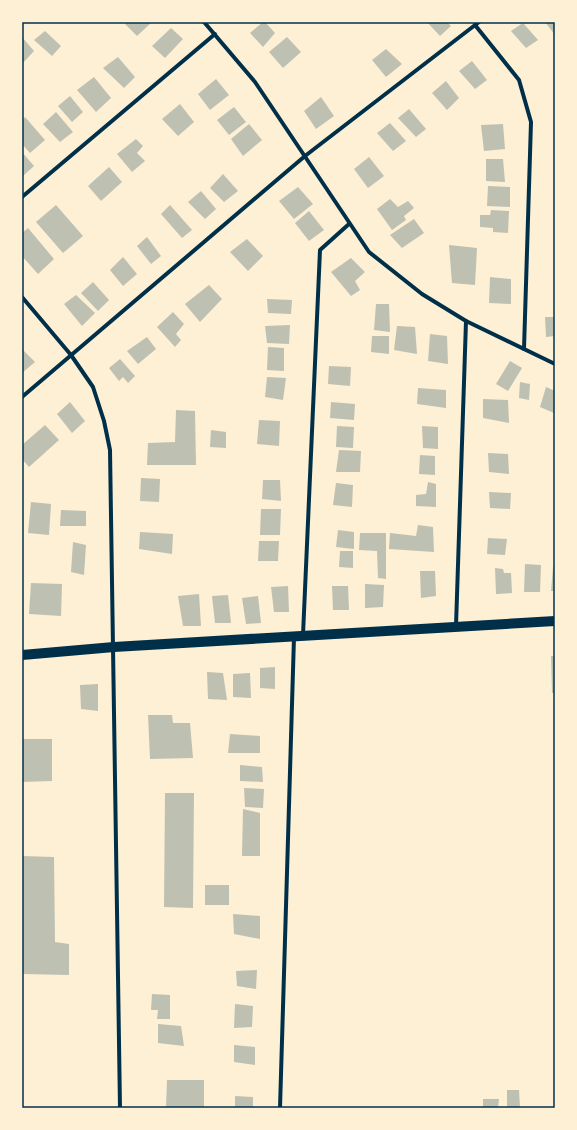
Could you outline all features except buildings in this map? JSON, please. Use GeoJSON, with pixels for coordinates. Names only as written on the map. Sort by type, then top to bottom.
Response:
{"type":"FeatureCollection","features":[{"type":"Feature","properties":{"kind":"main road"},"geometry":{"type":"LineString","coordinates":[[22,655],[114,647],[299,637],[456,626],[555,622]]}},
{"type":"Feature","properties":{"kind":"street"},"geometry":{"type":"LineString","coordinates":[[204,22],[255,82],[369,252],[382,264],[422,294],[466,321],[555,364]]}},
{"type":"Feature","properties":{"kind":"street"},"geometry":{"type":"LineString","coordinates":[[22,397],[305,156],[477,24],[519,80],[531,122],[524,349]]}},
{"type":"Feature","properties":{"kind":"street"},"geometry":{"type":"LineString","coordinates":[[22,197],[214,34]]}},
{"type":"Feature","properties":{"kind":"street"},"geometry":{"type":"LineString","coordinates":[[280,1108],[299,637],[307,522],[320,250],[349,224]]}},
{"type":"Feature","properties":{"kind":"street"},"geometry":{"type":"LineString","coordinates":[[22,297],[71,355],[95,392],[102,412],[108,441],[114,647],[120,1108]]}},
{"type":"Feature","properties":{"kind":"street"},"geometry":{"type":"LineString","coordinates":[[456,626],[466,321]]}}]}
